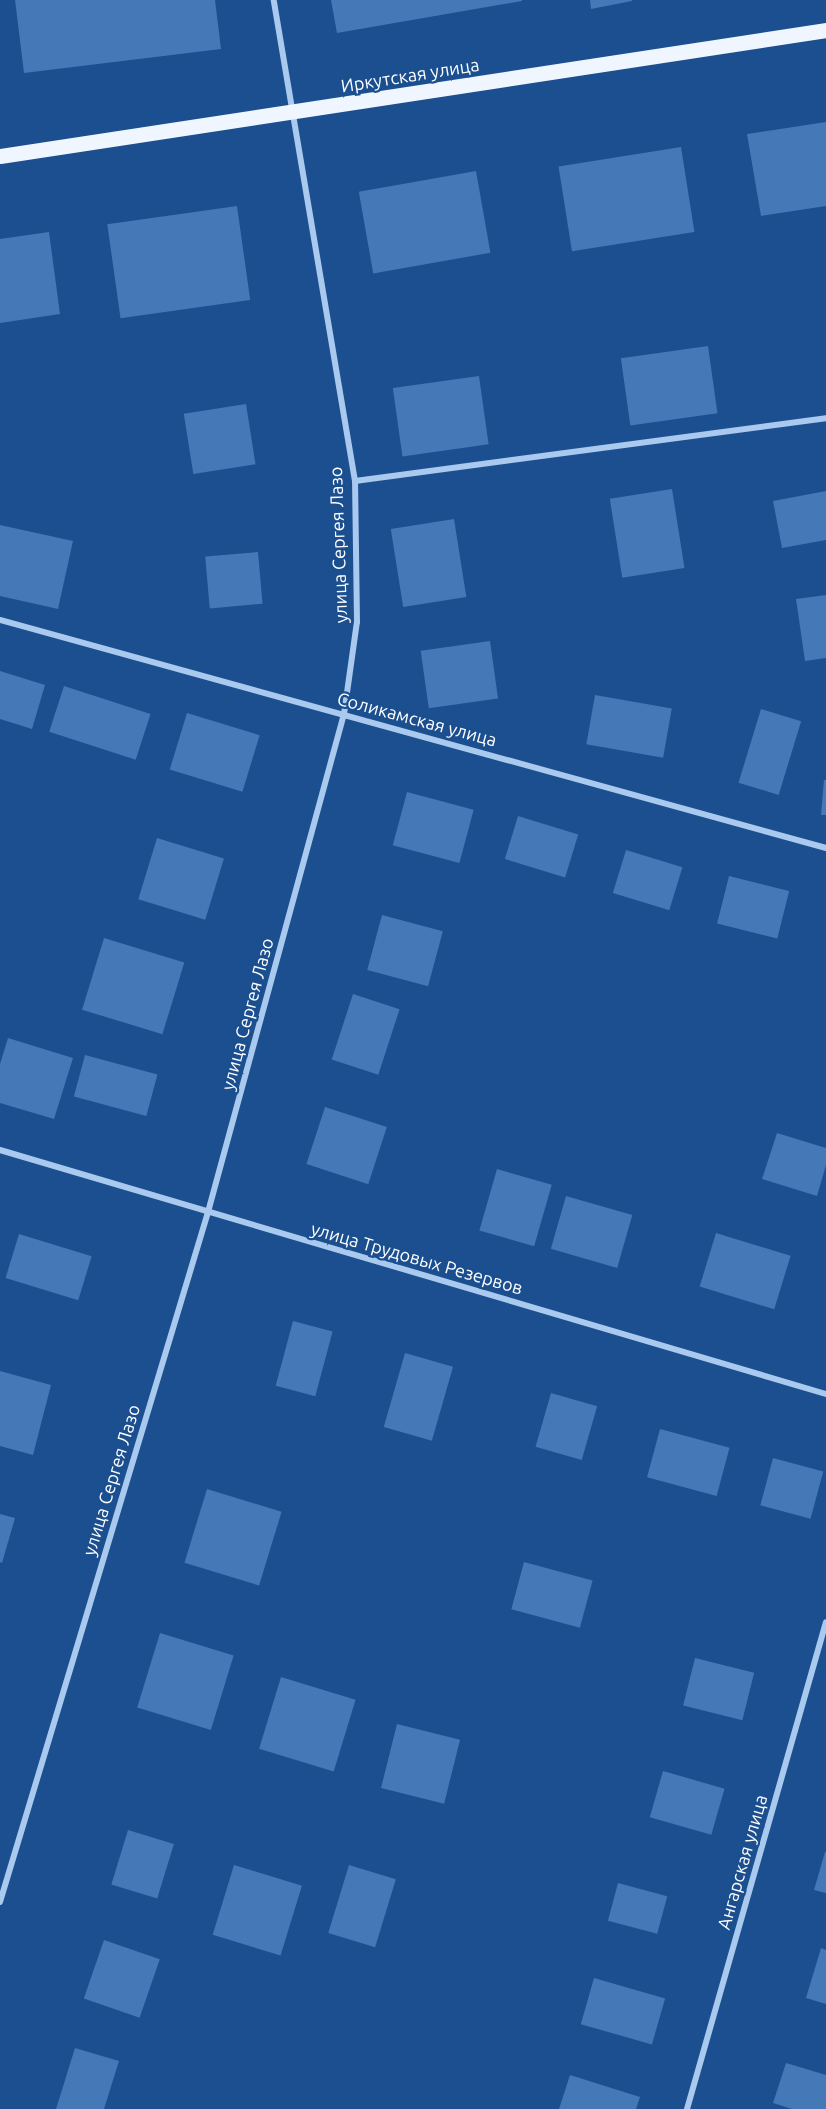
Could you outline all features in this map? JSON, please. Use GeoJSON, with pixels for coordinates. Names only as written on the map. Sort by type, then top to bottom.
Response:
{"type":"FeatureCollection","features":[{"type":"Feature","properties":{"kind":"main road","name":"Иркутская улица"},"geometry":{"type":"LineString","coordinates":[[0,156],[292,114],[826,30]]}},
{"type":"Feature","properties":{"kind":"street","name":"улица Сергея Лазо"},"geometry":{"type":"LineString","coordinates":[[0,1902],[208,1212],[344,714],[357,622],[355,481],[274,0]]}},
{"type":"Feature","properties":{"kind":"street"},"geometry":{"type":"LineString","coordinates":[[355,481],[826,418]]}},
{"type":"Feature","properties":{"kind":"street","name":"Соликамская улица"},"geometry":{"type":"LineString","coordinates":[[0,620],[826,848]]}},
{"type":"Feature","properties":{"kind":"street","name":"улица Трудовых Резервов"},"geometry":{"type":"LineString","coordinates":[[0,1150],[826,1394]]}},
{"type":"Feature","properties":{"kind":"street","name":"Ангарская улица"},"geometry":{"type":"LineString","coordinates":[[687,2109],[824,1641],[826,1622]]}},
{"type":"Feature","properties":{"kind":"building"},"geometry":{"type":"Polygon","coordinates":[[[15,0],[215,0],[221,49],[24,73],[15,0]]]}},
{"type":"Feature","properties":{"kind":"building"},"geometry":{"type":"Polygon","coordinates":[[[331,0],[522,0],[522,1],[337,33],[331,0]]]}},
{"type":"Feature","properties":{"kind":"building"},"geometry":{"type":"Polygon","coordinates":[[[590,0],[632,0],[632,1],[591,9],[590,0]]]}},
{"type":"Feature","properties":{"kind":"building"},"geometry":{"type":"Polygon","coordinates":[[[826,122],[826,206],[761,216],[747,134],[826,122]]]}},
{"type":"Feature","properties":{"kind":"building"},"geometry":{"type":"Polygon","coordinates":[[[681,147],[694,232],[572,251],[559,166],[681,147]]]}},
{"type":"Feature","properties":{"kind":"building"},"geometry":{"type":"Polygon","coordinates":[[[476,171],[490,253],[373,273],[359,192],[476,171]]]}},
{"type":"Feature","properties":{"kind":"building"},"geometry":{"type":"Polygon","coordinates":[[[237,206],[250,300],[120,318],[107,224],[237,206]]]}},
{"type":"Feature","properties":{"kind":"building"},"geometry":{"type":"Polygon","coordinates":[[[49,232],[60,314],[0,323],[0,239],[49,232]]]}},
{"type":"Feature","properties":{"kind":"building"},"geometry":{"type":"Polygon","coordinates":[[[708,346],[717,413],[630,426],[621,358],[708,346]]]}},
{"type":"Feature","properties":{"kind":"building"},"geometry":{"type":"Polygon","coordinates":[[[479,376],[489,444],[402,456],[393,388],[479,376]]]}},
{"type":"Feature","properties":{"kind":"building"},"geometry":{"type":"Polygon","coordinates":[[[246,404],[256,464],[193,474],[184,414],[246,404]]]}},
{"type":"Feature","properties":{"kind":"building"},"geometry":{"type":"Polygon","coordinates":[[[672,489],[685,568],[622,578],[610,499],[672,489]]]}},
{"type":"Feature","properties":{"kind":"building"},"geometry":{"type":"Polygon","coordinates":[[[826,491],[826,540],[782,548],[773,501],[826,491]]]}},
{"type":"Feature","properties":{"kind":"building"},"geometry":{"type":"Polygon","coordinates":[[[454,519],[466,597],[403,607],[391,529],[454,519]]]}},
{"type":"Feature","properties":{"kind":"building"},"geometry":{"type":"Polygon","coordinates":[[[0,525],[73,541],[58,609],[0,596],[0,525]]]}},
{"type":"Feature","properties":{"kind":"building"},"geometry":{"type":"Polygon","coordinates":[[[258,552],[263,604],[210,608],[205,557],[258,552]]]}},
{"type":"Feature","properties":{"kind":"building"},"geometry":{"type":"Polygon","coordinates":[[[826,595],[826,658],[805,661],[796,599],[826,595]]]}},
{"type":"Feature","properties":{"kind":"building"},"geometry":{"type":"Polygon","coordinates":[[[490,641],[498,698],[429,708],[421,651],[490,641]]]}},
{"type":"Feature","properties":{"kind":"building"},"geometry":{"type":"Polygon","coordinates":[[[0,671],[45,685],[32,729],[0,719],[0,671]]]}},
{"type":"Feature","properties":{"kind":"building"},"geometry":{"type":"Polygon","coordinates":[[[64,686],[151,714],[136,760],[49,732],[64,686]]]}},
{"type":"Feature","properties":{"kind":"building"},"geometry":{"type":"Polygon","coordinates":[[[595,695],[672,709],[663,758],[586,744],[595,695]]]}},
{"type":"Feature","properties":{"kind":"building"},"geometry":{"type":"Polygon","coordinates":[[[761,709],[801,721],[779,795],[738,783],[761,709]]]}},
{"type":"Feature","properties":{"kind":"building"},"geometry":{"type":"Polygon","coordinates":[[[187,713],[260,735],[242,792],[170,769],[187,713]]]}},
{"type":"Feature","properties":{"kind":"building"},"geometry":{"type":"Polygon","coordinates":[[[824,780],[826,780],[826,815],[821,815],[824,780]]]}},
{"type":"Feature","properties":{"kind":"building"},"geometry":{"type":"Polygon","coordinates":[[[407,792],[474,810],[459,863],[393,845],[407,792]]]}},
{"type":"Feature","properties":{"kind":"building"},"geometry":{"type":"Polygon","coordinates":[[[518,816],[578,834],[565,877],[505,859],[518,816]]]}},
{"type":"Feature","properties":{"kind":"building"},"geometry":{"type":"Polygon","coordinates":[[[157,838],[224,858],[205,920],[138,899],[157,838]]]}},
{"type":"Feature","properties":{"kind":"building"},"geometry":{"type":"Polygon","coordinates":[[[626,850],[682,867],[669,910],[613,893],[626,850]]]}},
{"type":"Feature","properties":{"kind":"building"},"geometry":{"type":"Polygon","coordinates":[[[729,876],[789,891],[777,939],[717,924],[729,876]]]}},
{"type":"Feature","properties":{"kind":"building"},"geometry":{"type":"Polygon","coordinates":[[[382,915],[443,931],[428,986],[367,970],[382,915]]]}},
{"type":"Feature","properties":{"kind":"building"},"geometry":{"type":"Polygon","coordinates":[[[104,938],[184,963],[162,1034],[82,1010],[104,938]]]}},
{"type":"Feature","properties":{"kind":"building"},"geometry":{"type":"Polygon","coordinates":[[[353,994],[400,1009],[378,1075],[332,1060],[353,994]]]}},
{"type":"Feature","properties":{"kind":"building"},"geometry":{"type":"Polygon","coordinates":[[[8,1038],[73,1058],[54,1119],[0,1103],[0,1064],[8,1038]]]}},
{"type":"Feature","properties":{"kind":"building"},"geometry":{"type":"Polygon","coordinates":[[[85,1055],[157,1074],[146,1116],[74,1097],[85,1055]]]}},
{"type":"Feature","properties":{"kind":"building"},"geometry":{"type":"Polygon","coordinates":[[[325,1107],[387,1127],[368,1184],[306,1164],[325,1107]]]}},
{"type":"Feature","properties":{"kind":"building"},"geometry":{"type":"Polygon","coordinates":[[[777,1133],[826,1148],[826,1165],[817,1196],[762,1179],[777,1133]]]}},
{"type":"Feature","properties":{"kind":"building"},"geometry":{"type":"Polygon","coordinates":[[[497,1169],[552,1185],[534,1246],[479,1231],[497,1169]]]}},
{"type":"Feature","properties":{"kind":"building"},"geometry":{"type":"Polygon","coordinates":[[[566,1196],[632,1215],[617,1268],[551,1249],[566,1196]]]}},
{"type":"Feature","properties":{"kind":"building"},"geometry":{"type":"Polygon","coordinates":[[[716,1233],[791,1256],[774,1309],[700,1287],[716,1233]]]}},
{"type":"Feature","properties":{"kind":"building"},"geometry":{"type":"Polygon","coordinates":[[[19,1234],[92,1256],[78,1300],[6,1278],[19,1234]]]}},
{"type":"Feature","properties":{"kind":"building"},"geometry":{"type":"Polygon","coordinates":[[[293,1321],[333,1332],[315,1396],[276,1386],[293,1321]]]}},
{"type":"Feature","properties":{"kind":"building"},"geometry":{"type":"Polygon","coordinates":[[[405,1353],[453,1367],[432,1441],[384,1427],[405,1353]]]}},
{"type":"Feature","properties":{"kind":"building"},"geometry":{"type":"Polygon","coordinates":[[[0,1371],[51,1385],[33,1455],[0,1446],[0,1371]]]}},
{"type":"Feature","properties":{"kind":"building"},"geometry":{"type":"Polygon","coordinates":[[[551,1393],[597,1406],[582,1460],[536,1447],[551,1393]]]}},
{"type":"Feature","properties":{"kind":"building"},"geometry":{"type":"Polygon","coordinates":[[[660,1429],[730,1448],[717,1496],[647,1477],[660,1429]]]}},
{"type":"Feature","properties":{"kind":"building"},"geometry":{"type":"Polygon","coordinates":[[[773,1458],[823,1471],[811,1519],[760,1505],[773,1458]]]}},
{"type":"Feature","properties":{"kind":"building"},"geometry":{"type":"Polygon","coordinates":[[[207,1489],[282,1512],[259,1585],[184,1563],[207,1489]]]}},
{"type":"Feature","properties":{"kind":"building"},"geometry":{"type":"Polygon","coordinates":[[[0,1514],[15,1518],[2,1563],[0,1562],[0,1514]]]}},
{"type":"Feature","properties":{"kind":"building"},"geometry":{"type":"Polygon","coordinates":[[[524,1562],[593,1580],[580,1628],[511,1609],[524,1562]]]}},
{"type":"Feature","properties":{"kind":"building"},"geometry":{"type":"Polygon","coordinates":[[[160,1633],[234,1656],[211,1730],[137,1708],[160,1633]]]}},
{"type":"Feature","properties":{"kind":"building"},"geometry":{"type":"Polygon","coordinates":[[[695,1658],[754,1673],[742,1720],[683,1706],[695,1658]]]}},
{"type":"Feature","properties":{"kind":"building"},"geometry":{"type":"Polygon","coordinates":[[[281,1677],[356,1700],[334,1772],[259,1749],[281,1677]]]}},
{"type":"Feature","properties":{"kind":"building"},"geometry":{"type":"Polygon","coordinates":[[[397,1724],[460,1740],[444,1804],[381,1788],[397,1724]]]}},
{"type":"Feature","properties":{"kind":"building"},"geometry":{"type":"Polygon","coordinates":[[[663,1771],[725,1789],[711,1835],[650,1817],[663,1771]]]}},
{"type":"Feature","properties":{"kind":"building"},"geometry":{"type":"Polygon","coordinates":[[[128,1830],[174,1844],[157,1899],[111,1885],[128,1830]]]}},
{"type":"Feature","properties":{"kind":"building"},"geometry":{"type":"Polygon","coordinates":[[[826,1852],[826,1893],[814,1890],[826,1852]]]}},
{"type":"Feature","properties":{"kind":"building"},"geometry":{"type":"Polygon","coordinates":[[[234,1865],[302,1886],[281,1956],[213,1935],[234,1865]]]}},
{"type":"Feature","properties":{"kind":"building"},"geometry":{"type":"Polygon","coordinates":[[[349,1865],[396,1879],[375,1947],[328,1933],[349,1865]]]}},
{"type":"Feature","properties":{"kind":"building"},"geometry":{"type":"Polygon","coordinates":[[[618,1883],[667,1896],[657,1934],[608,1921],[618,1883]]]}},
{"type":"Feature","properties":{"kind":"building"},"geometry":{"type":"Polygon","coordinates":[[[104,1940],[160,1959],[140,2018],[84,1999],[104,1940]]]}},
{"type":"Feature","properties":{"kind":"building"},"geometry":{"type":"Polygon","coordinates":[[[821,1948],[826,1950],[826,2004],[806,1998],[821,1948]]]}},
{"type":"Feature","properties":{"kind":"building"},"geometry":{"type":"Polygon","coordinates":[[[594,1978],[665,1998],[652,2045],[581,2024],[594,1978]]]}},
{"type":"Feature","properties":{"kind":"building"},"geometry":{"type":"Polygon","coordinates":[[[75,2048],[119,2061],[104,2109],[56,2109],[75,2048]]]}},
{"type":"Feature","properties":{"kind":"building"},"geometry":{"type":"Polygon","coordinates":[[[786,2063],[826,2075],[826,2109],[792,2109],[773,2103],[786,2063]]]}},
{"type":"Feature","properties":{"kind":"building"},"geometry":{"type":"Polygon","coordinates":[[[570,2075],[640,2097],[636,2109],[559,2109],[570,2075]]]}}]}
